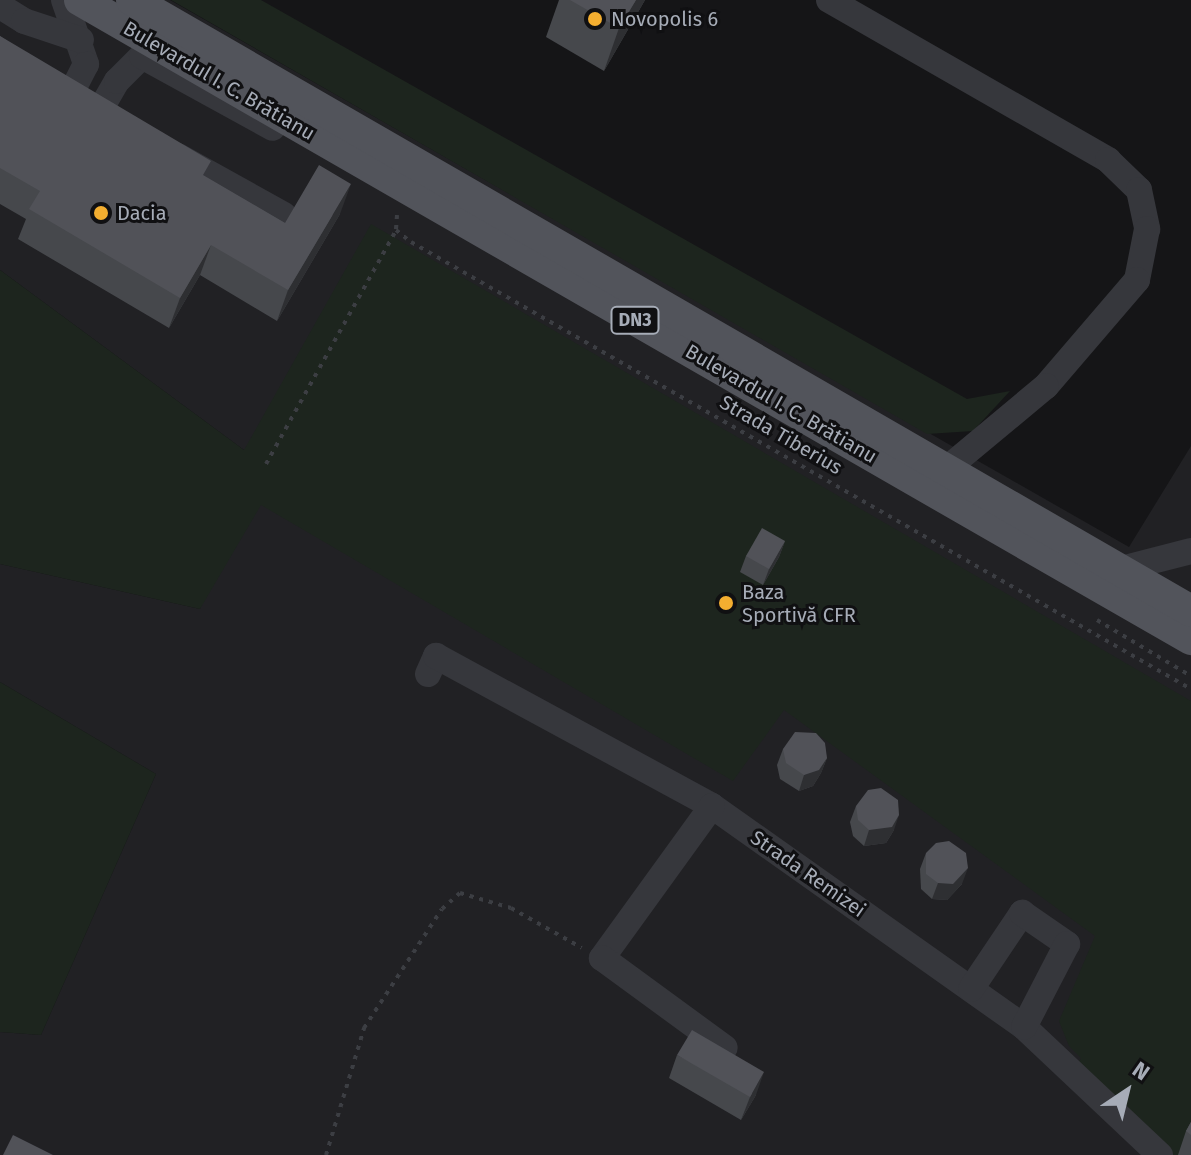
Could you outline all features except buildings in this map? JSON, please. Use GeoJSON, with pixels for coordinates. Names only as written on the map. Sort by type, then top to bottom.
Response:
{"type":"FeatureCollection","features":[{"type":"Feature","properties":{"kind":"main road","name":"Bulevardul I. C. Brătianu"},"geometry":{"type":"LineString","coordinates":[[80,0],[1191,639]]}},
{"type":"Feature","properties":{"kind":"main road","name":"Bulevardul I. C. Brătianu"},"geometry":{"type":"LineString","coordinates":[[132,0],[1191,611]]}},
{"type":"Feature","properties":{"kind":"lane"},"geometry":{"type":"LineString","coordinates":[[64,0],[81,40],[86,64],[70,96]]}},
{"type":"Feature","properties":{"kind":"lane"},"geometry":{"type":"LineString","coordinates":[[829,0],[1108,160],[1139,190],[1147,229],[1137,280],[1046,386],[944,471]]}},
{"type":"Feature","properties":{"kind":"lane"},"geometry":{"type":"LineString","coordinates":[[0,6],[24,21],[81,40]]}},
{"type":"Feature","properties":{"kind":"lane"},"geometry":{"type":"LineString","coordinates":[[99,112],[117,81],[142,56],[285,134],[398,184]]}},
{"type":"Feature","properties":{"kind":"lane"},"geometry":{"type":"LineString","coordinates":[[42,80],[125,127]]}},
{"type":"Feature","properties":{"kind":"lane"},"geometry":{"type":"LineString","coordinates":[[152,142],[284,215]]}},
{"type":"Feature","properties":{"kind":"lane"},"geometry":{"type":"LineString","coordinates":[[1117,570],[1191,551]]}},
{"type":"Feature","properties":{"kind":"lane","name":"Strada Remizei"},"geometry":{"type":"LineString","coordinates":[[428,674],[436,656],[712,806],[1024,1027],[1160,1155]]}},
{"type":"Feature","properties":{"kind":"lane"},"geometry":{"type":"LineString","coordinates":[[712,806],[602,958],[725,1048]]}},
{"type":"Feature","properties":{"kind":"lane"},"geometry":{"type":"LineString","coordinates":[[971,989],[1022,913],[1067,944],[1024,1027]]}},
{"type":"Feature","properties":{"kind":"path"},"geometry":{"type":"LineString","coordinates":[[266,464],[396,230],[398,184]]}},
{"type":"Feature","properties":{"kind":"path","name":"Strada Tiberius"},"geometry":{"type":"LineString","coordinates":[[396,230],[1191,689]]}},
{"type":"Feature","properties":{"kind":"path"},"geometry":{"type":"LineString","coordinates":[[326,1155],[364,1028],[442,909],[460,893],[511,908],[602,958]]}},
{"type":"Feature","properties":{"kind":"shaded area"},"geometry":{"type":"Polygon","coordinates":[[[0,0],[170,0],[1129,547],[1191,446],[1191,1155],[0,1155],[0,1032],[41,1035],[156,774],[0,682],[0,564],[200,609],[244,450],[0,270],[0,0]]]}},
{"type":"Feature","properties":{"kind":"shaded area"},"geometry":{"type":"Polygon","coordinates":[[[171,0],[261,0],[967,399],[1010,391],[973,431],[927,434],[171,0]]]}},
{"type":"Feature","properties":{"kind":"shaded area","name":"Baza Sportivă CFR"},"geometry":{"type":"Polygon","coordinates":[[[371,224],[1191,701],[1191,1155],[1173,1155],[1078,1063],[1081,1058],[1069,1046],[1059,1021],[1095,936],[784,710],[733,781],[261,505],[200,609],[0,564],[0,270],[244,450],[371,224]]]}},
{"type":"Feature","properties":{"kind":"shaded area"},"geometry":{"type":"Polygon","coordinates":[[[0,682],[156,774],[41,1035],[0,1032],[0,682]]]}},
{"type":"Feature","properties":{"kind":"place","name":"Novopolis 6"},"geometry":{"type":"Point","coordinates":[595,19]}},
{"type":"Feature","properties":{"kind":"place","name":"Dacia"},"geometry":{"type":"Point","coordinates":[101,213]}},
{"type":"Feature","properties":{"kind":"place","name":"Baza Sportivă CFR"},"geometry":{"type":"Point","coordinates":[726,603]}}]}
